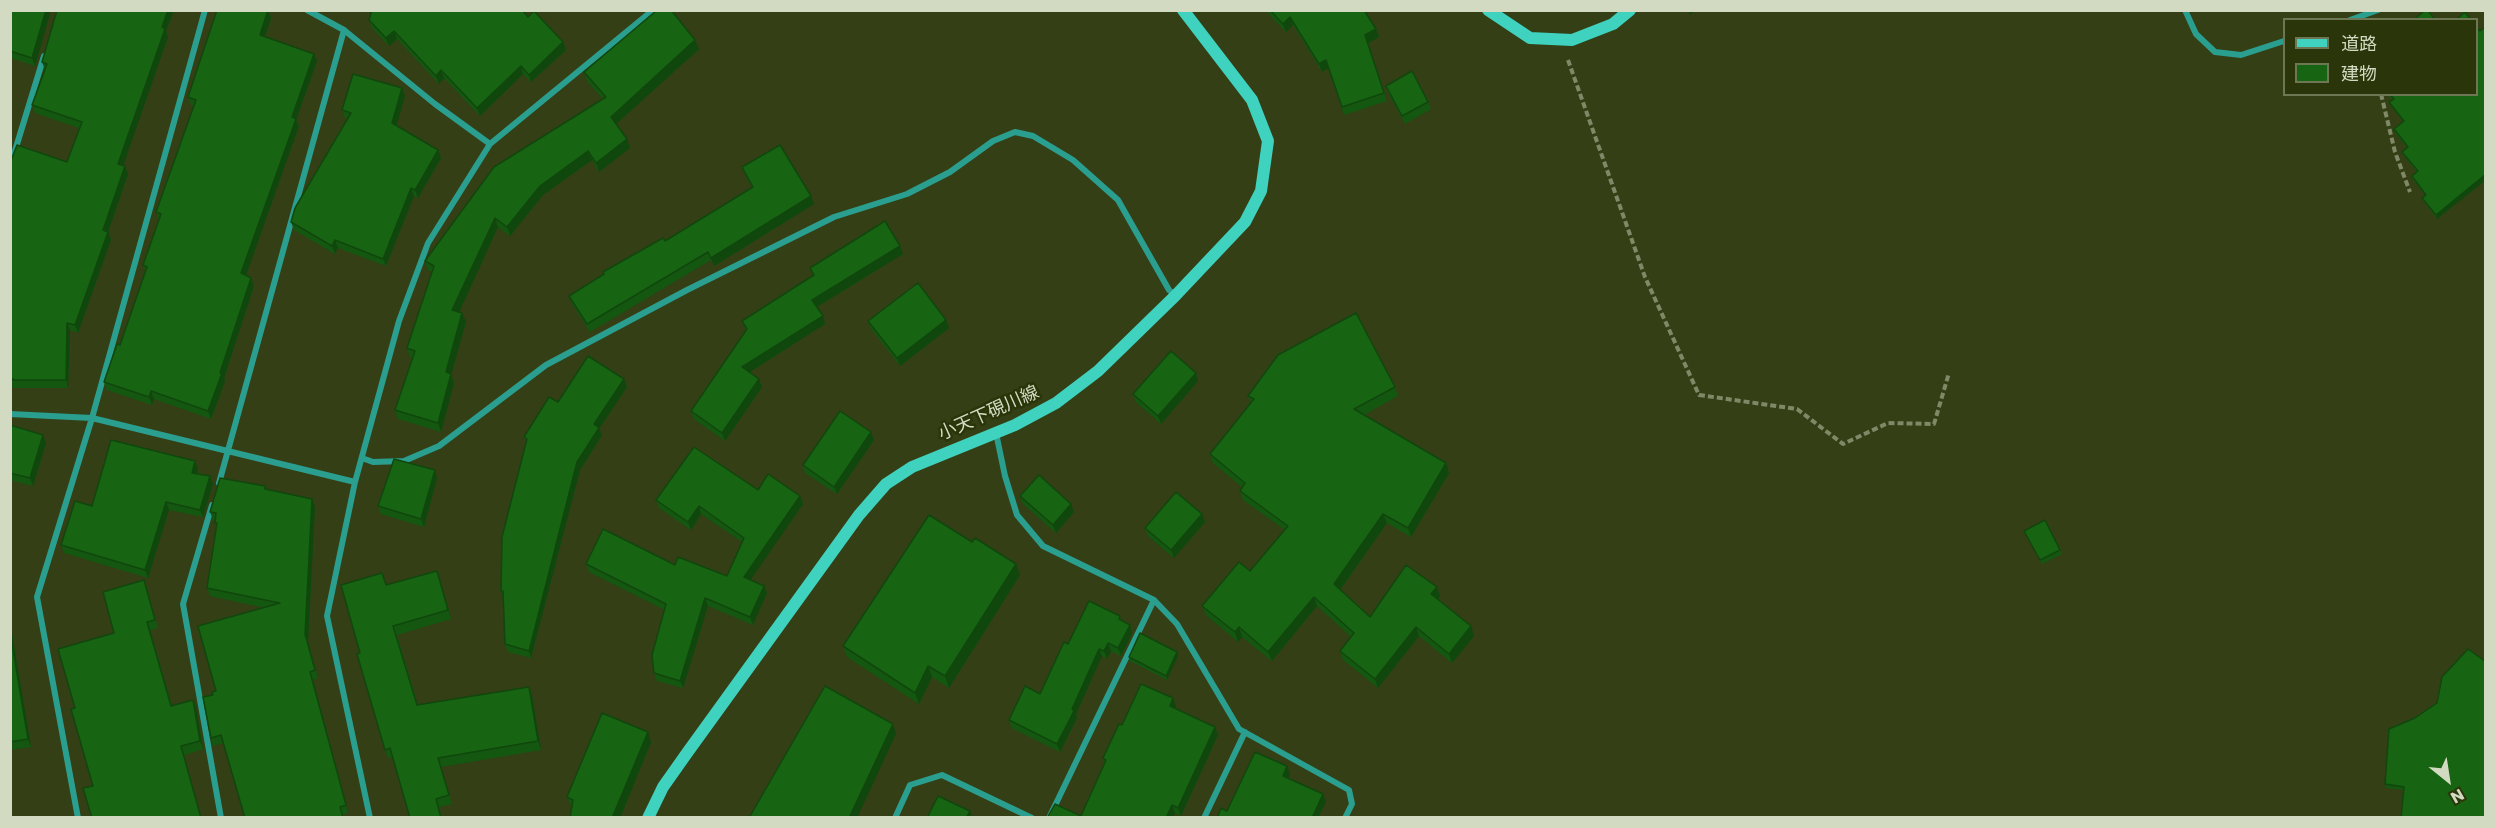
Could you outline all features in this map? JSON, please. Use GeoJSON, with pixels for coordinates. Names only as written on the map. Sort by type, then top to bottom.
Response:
{"type":"FeatureCollection","features":[{"type":"Feature","properties":{"kind":"main road","name":"小天下硯川線"},"geometry":{"type":"LineString","coordinates":[[648,818],[663,787],[687,753],[802,594],[886,484],[912,467],[996,434],[1056,403],[1090,378],[1175,296],[1245,222],[1261,191],[1268,141],[1252,100],[1183,10]]}},
{"type":"Feature","properties":{"kind":"main road"},"geometry":{"type":"LineString","coordinates":[[1488,10],[1530,38],[1561,40],[1572,40],[1613,24],[1630,10]]}},
{"type":"Feature","properties":{"kind":"street"},"geometry":{"type":"LineString","coordinates":[[78,818],[37,597],[92,418],[205,10]]}},
{"type":"Feature","properties":{"kind":"street"},"geometry":{"type":"LineString","coordinates":[[307,10],[344,30],[435,104],[490,144]]}},
{"type":"Feature","properties":{"kind":"street"},"geometry":{"type":"LineString","coordinates":[[370,818],[327,616],[355,482],[399,321],[428,243],[490,144],[653,10]]}},
{"type":"Feature","properties":{"kind":"street"},"geometry":{"type":"LineString","coordinates":[[2185,10],[2196,34],[2216,52],[2241,55],[2283,41]]}},
{"type":"Feature","properties":{"kind":"street"},"geometry":{"type":"LineString","coordinates":[[2356,18],[2378,10]]}},
{"type":"Feature","properties":{"kind":"street"},"geometry":{"type":"LineString","coordinates":[[221,818],[183,604],[344,30]]}},
{"type":"Feature","properties":{"kind":"street"},"geometry":{"type":"LineString","coordinates":[[10,167],[47,44]]}},
{"type":"Feature","properties":{"kind":"street"},"geometry":{"type":"LineString","coordinates":[[362,458],[373,462],[404,461],[439,446],[546,365],[687,290],[834,217],[907,194],[950,172],[993,141],[1015,132],[1033,136],[1073,160],[1118,200],[1169,290],[1175,296]]}},
{"type":"Feature","properties":{"kind":"street"},"geometry":{"type":"LineString","coordinates":[[10,414],[92,418],[355,482]]}},
{"type":"Feature","properties":{"kind":"street"},"geometry":{"type":"LineString","coordinates":[[996,434],[1005,476],[1017,515],[1043,546],[1154,600],[1177,624],[1239,729],[1349,790],[1352,804],[1345,818]]}},
{"type":"Feature","properties":{"kind":"street"},"geometry":{"type":"LineString","coordinates":[[1049,818],[1154,600]]}},
{"type":"Feature","properties":{"kind":"street"},"geometry":{"type":"LineString","coordinates":[[1204,818],[1245,732]]}},
{"type":"Feature","properties":{"kind":"street"},"geometry":{"type":"LineString","coordinates":[[895,818],[910,786],[942,775],[1032,818]]}},
{"type":"Feature","properties":{"kind":"path"},"geometry":{"type":"LineString","coordinates":[[1561,40],[1645,277],[1699,395],[1797,409],[1843,444],[1888,423],[1934,424],[1949,373]]}},
{"type":"Feature","properties":{"kind":"path"},"geometry":{"type":"LineString","coordinates":[[2381,96],[2395,152],[2410,192]]}},
{"type":"Feature","properties":{"kind":"building"},"geometry":{"type":"Polygon","coordinates":[[[10,10],[46,10],[32,58],[10,51],[10,10]]]}},
{"type":"Feature","properties":{"kind":"building"},"geometry":{"type":"Polygon","coordinates":[[[57,10],[168,10],[162,27],[165,29],[118,164],[125,166],[103,230],[108,232],[75,325],[67,323],[66,380],[15,380],[10,378],[10,163],[17,145],[67,162],[82,122],[32,105],[47,64],[42,62],[57,10]]]}},
{"type":"Feature","properties":{"kind":"building"},"geometry":{"type":"Polygon","coordinates":[[[217,10],[268,10],[260,35],[314,54],[292,117],[296,119],[241,273],[251,278],[208,411],[151,391],[149,397],[104,382],[117,344],[120,345],[147,267],[143,265],[161,214],[156,212],[196,100],[188,97],[217,10]]]}},
{"type":"Feature","properties":{"kind":"building"},"geometry":{"type":"Polygon","coordinates":[[[372,10],[522,10],[528,17],[534,11],[563,42],[529,75],[521,66],[477,108],[441,70],[436,76],[394,31],[386,38],[369,20],[372,10]]]}},
{"type":"Feature","properties":{"kind":"building"},"geometry":{"type":"Polygon","coordinates":[[[657,10],[671,10],[695,40],[611,117],[627,139],[596,163],[588,151],[540,186],[507,227],[495,218],[452,310],[462,313],[446,372],[451,374],[438,423],[395,410],[415,351],[407,348],[434,266],[425,261],[494,167],[606,97],[584,72],[657,10]]]}},
{"type":"Feature","properties":{"kind":"building"},"geometry":{"type":"Polygon","coordinates":[[[1270,10],[1364,10],[1376,29],[1365,35],[1384,93],[1342,107],[1326,60],[1319,64],[1290,17],[1283,24],[1270,10]]]}},
{"type":"Feature","properties":{"kind":"building"},"geometry":{"type":"Polygon","coordinates":[[[2428,10],[2434,18],[2416,18],[2428,10]]]}},
{"type":"Feature","properties":{"kind":"building"},"geometry":{"type":"Polygon","coordinates":[[[2465,12],[2470,18],[2458,18],[2465,12]]]}},
{"type":"Feature","properties":{"kind":"building"},"geometry":{"type":"Polygon","coordinates":[[[2486,26],[2486,174],[2436,215],[2422,198],[2426,195],[2412,176],[2418,171],[2402,152],[2408,147],[2394,129],[2404,121],[2389,102],[2394,99],[2392,96],[2478,96],[2478,29],[2480,31],[2486,26]]]}},
{"type":"Feature","properties":{"kind":"building"},"geometry":{"type":"Polygon","coordinates":[[[1412,71],[1428,102],[1402,116],[1386,86],[1412,71]]]}},
{"type":"Feature","properties":{"kind":"building"},"geometry":{"type":"Polygon","coordinates":[[[353,74],[402,88],[392,123],[438,150],[415,190],[411,188],[383,259],[335,240],[332,246],[291,222],[295,208],[351,113],[342,110],[353,74]]]}},
{"type":"Feature","properties":{"kind":"building"},"geometry":{"type":"Polygon","coordinates":[[[780,145],[811,196],[711,258],[708,252],[587,324],[569,296],[604,274],[603,272],[663,238],[665,241],[753,187],[742,167],[780,145]]]}},
{"type":"Feature","properties":{"kind":"building"},"geometry":{"type":"Polygon","coordinates":[[[885,221],[900,246],[812,300],[823,316],[742,367],[759,379],[722,433],[691,411],[747,329],[742,321],[814,275],[810,268],[885,221]]]}},
{"type":"Feature","properties":{"kind":"building"},"geometry":{"type":"Polygon","coordinates":[[[918,283],[946,320],[897,358],[868,321],[918,283]]]}},
{"type":"Feature","properties":{"kind":"building"},"geometry":{"type":"Polygon","coordinates":[[[1356,313],[1395,387],[1354,409],[1446,463],[1408,528],[1383,514],[1334,584],[1370,617],[1406,565],[1437,587],[1431,594],[1471,626],[1449,654],[1416,627],[1375,679],[1340,651],[1354,633],[1314,597],[1268,652],[1239,627],[1235,632],[1202,606],[1239,562],[1250,571],[1288,526],[1240,491],[1245,483],[1210,454],[1254,399],[1248,396],[1278,355],[1356,313]]]}},
{"type":"Feature","properties":{"kind":"building"},"geometry":{"type":"Polygon","coordinates":[[[1171,351],[1196,373],[1158,416],[1133,394],[1171,351]]]}},
{"type":"Feature","properties":{"kind":"building"},"geometry":{"type":"Polygon","coordinates":[[[588,356],[624,379],[594,424],[599,428],[577,462],[529,651],[505,644],[503,591],[501,591],[502,537],[527,439],[524,437],[549,397],[558,402],[588,356]]]}},
{"type":"Feature","properties":{"kind":"building"},"geometry":{"type":"Polygon","coordinates":[[[840,411],[871,432],[834,487],[803,465],[840,411]]]}},
{"type":"Feature","properties":{"kind":"building"},"geometry":{"type":"Polygon","coordinates":[[[10,425],[43,435],[30,478],[10,473],[10,425]]]}},
{"type":"Feature","properties":{"kind":"building"},"geometry":{"type":"Polygon","coordinates":[[[111,440],[195,461],[192,473],[210,476],[200,510],[166,502],[145,570],[61,545],[75,501],[92,506],[111,440]]]}},
{"type":"Feature","properties":{"kind":"building"},"geometry":{"type":"Polygon","coordinates":[[[694,447],[758,490],[768,474],[800,496],[744,577],[764,586],[750,617],[705,598],[680,681],[654,673],[652,655],[666,604],[586,564],[603,529],[675,565],[678,557],[727,576],[744,538],[699,506],[688,522],[656,500],[694,447]]]}},
{"type":"Feature","properties":{"kind":"building"},"geometry":{"type":"Polygon","coordinates":[[[394,459],[435,470],[421,519],[378,506],[394,459]]]}},
{"type":"Feature","properties":{"kind":"building"},"geometry":{"type":"Polygon","coordinates":[[[1039,475],[1071,504],[1053,525],[1020,496],[1039,475]]]}},
{"type":"Feature","properties":{"kind":"building"},"geometry":{"type":"Polygon","coordinates":[[[220,478],[265,486],[265,489],[312,499],[305,634],[315,670],[310,672],[346,805],[340,807],[343,818],[245,818],[221,735],[211,738],[203,697],[213,695],[212,692],[216,691],[198,626],[280,603],[207,588],[217,523],[215,523],[216,513],[210,512],[220,478]]]}},
{"type":"Feature","properties":{"kind":"building"},"geometry":{"type":"Polygon","coordinates":[[[1176,492],[1202,514],[1171,550],[1145,528],[1176,492]]]}},
{"type":"Feature","properties":{"kind":"building"},"geometry":{"type":"Polygon","coordinates":[[[929,515],[972,542],[975,538],[1016,564],[945,676],[928,666],[915,693],[843,646],[929,515]]]}},
{"type":"Feature","properties":{"kind":"building"},"geometry":{"type":"Polygon","coordinates":[[[2045,520],[2060,550],[2040,560],[2024,531],[2045,520]]]}},
{"type":"Feature","properties":{"kind":"building"},"geometry":{"type":"Polygon","coordinates":[[[437,571],[448,610],[393,626],[417,705],[529,687],[538,741],[438,758],[449,795],[436,799],[441,818],[410,818],[390,748],[385,750],[357,654],[360,653],[341,585],[382,573],[386,585],[437,571]]]}},
{"type":"Feature","properties":{"kind":"building"},"geometry":{"type":"Polygon","coordinates":[[[144,580],[155,620],[147,622],[171,706],[193,700],[200,741],[181,746],[201,818],[92,818],[83,788],[93,786],[71,709],[75,708],[58,649],[114,633],[103,592],[144,580]]]}},
{"type":"Feature","properties":{"kind":"building"},"geometry":{"type":"Polygon","coordinates":[[[1089,601],[1120,616],[1119,619],[1130,625],[1118,648],[1108,643],[1104,651],[1099,649],[1072,709],[1074,711],[1057,744],[1009,720],[1025,686],[1040,694],[1064,642],[1068,644],[1089,601]]]}},
{"type":"Feature","properties":{"kind":"building"},"geometry":{"type":"Polygon","coordinates":[[[10,632],[28,739],[10,742],[10,632]]]}},
{"type":"Feature","properties":{"kind":"building"},"geometry":{"type":"Polygon","coordinates":[[[1140,633],[1177,652],[1166,676],[1129,657],[1140,633]]]}},
{"type":"Feature","properties":{"kind":"building"},"geometry":{"type":"Polygon","coordinates":[[[2468,649],[2486,662],[2486,818],[2401,818],[2404,787],[2385,784],[2389,729],[2415,718],[2437,703],[2442,677],[2468,649]]]}},
{"type":"Feature","properties":{"kind":"building"},"geometry":{"type":"Polygon","coordinates":[[[1141,684],[1173,698],[1170,706],[1215,727],[1178,808],[1172,805],[1166,818],[1047,818],[1055,804],[1081,816],[1106,760],[1103,758],[1119,724],[1122,725],[1141,684]]]}},
{"type":"Feature","properties":{"kind":"building"},"geometry":{"type":"Polygon","coordinates":[[[825,686],[893,724],[849,818],[749,818],[825,686]]]}},
{"type":"Feature","properties":{"kind":"building"},"geometry":{"type":"Polygon","coordinates":[[[602,713],[648,732],[612,818],[570,818],[573,800],[567,797],[602,713]]]}},
{"type":"Feature","properties":{"kind":"building"},"geometry":{"type":"Polygon","coordinates":[[[1255,752],[1287,766],[1283,776],[1323,794],[1312,818],[1217,818],[1221,808],[1227,811],[1255,752]]]}},
{"type":"Feature","properties":{"kind":"building"},"geometry":{"type":"Polygon","coordinates":[[[938,796],[970,811],[966,818],[927,818],[938,796]]]}}]}
